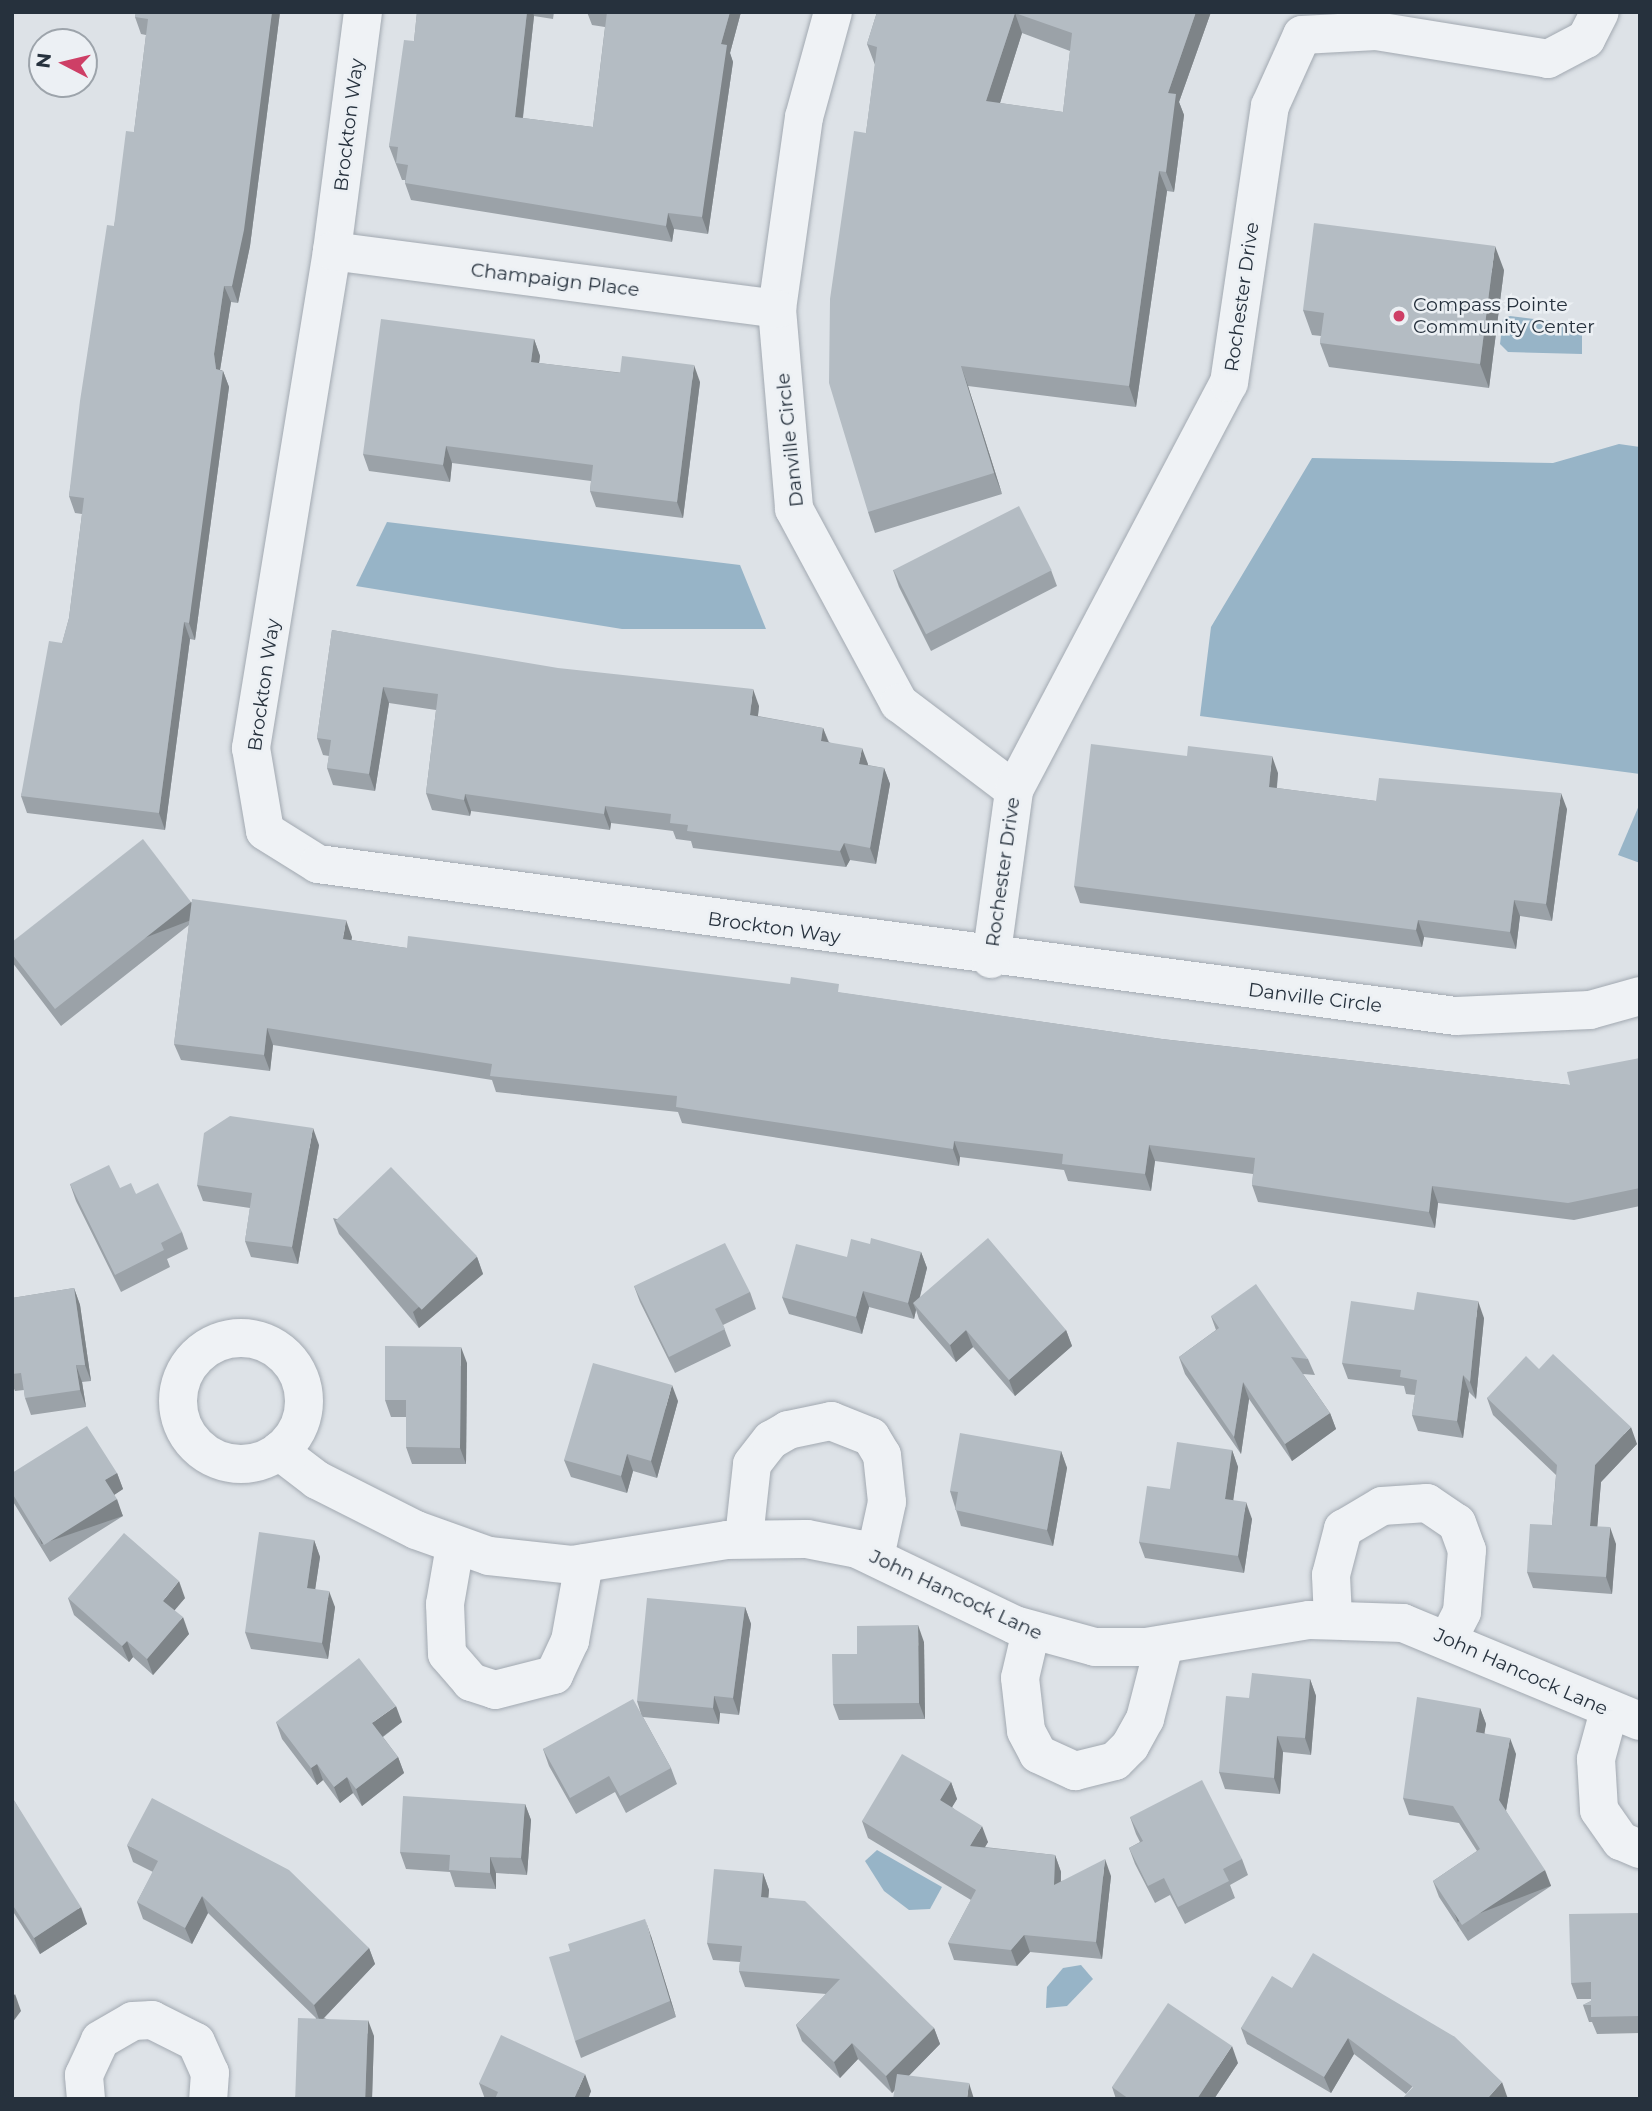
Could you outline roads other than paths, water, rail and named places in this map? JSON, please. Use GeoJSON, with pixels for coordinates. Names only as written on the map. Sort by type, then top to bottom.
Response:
{"type":"FeatureCollection","features":[{"type":"Feature","properties":{"kind":"street","name":"Brockton Way"},"geometry":{"type":"LineString","coordinates":[[363,12],[332,251],[251,748],[265,831],[318,864],[990,959]]}},
{"type":"Feature","properties":{"kind":"street","name":"Danville Circle"},"geometry":{"type":"LineString","coordinates":[[833,12],[804,117],[777,309],[794,509],[899,703],[1014,790]]}},
{"type":"Feature","properties":{"kind":"street","name":"Rochester Drive"},"geometry":{"type":"LineString","coordinates":[[990,959],[1014,790],[1229,383],[1270,106],[1302,35],[1376,31],[1548,59],[1586,39],[1600,12]]}},
{"type":"Feature","properties":{"kind":"street","name":"Champaign Place"},"geometry":{"type":"LineString","coordinates":[[332,251],[777,309]]}},
{"type":"Feature","properties":{"kind":"street","name":"Danville Circle"},"geometry":{"type":"LineString","coordinates":[[990,959],[1457,1016],[1590,1010],[1640,996]]}},
{"type":"Feature","properties":{"kind":"street"},"geometry":{"type":"LineString","coordinates":[[744,1538],[752,1464],[771,1440],[788,1430],[831,1421],[871,1437],[882,1455],[887,1502],[875,1557]]}},
{"type":"Feature","properties":{"kind":"street","name":"John Hancock Lane"},"geometry":{"type":"LineString","coordinates":[[279,1451],[317,1480],[455,1546],[531,1563],[584,1563],[744,1538],[807,1539],[875,1557],[1031,1631],[1095,1647],[1164,1645],[1333,1618],[1403,1623],[1449,1638],[1625,1716]]}},
{"type":"Feature","properties":{"kind":"street"},"geometry":{"type":"LineString","coordinates":[[1333,1618],[1331,1575],[1343,1529],[1382,1506],[1427,1503],[1457,1523],[1466,1550],[1462,1612],[1449,1638]]}},
{"type":"Feature","properties":{"kind":"street"},"geometry":{"type":"LineString","coordinates":[[455,1546],[445,1604],[447,1654],[471,1682],[495,1690],[554,1675],[568,1649],[584,1563]]}},
{"type":"Feature","properties":{"kind":"street"},"geometry":{"type":"LineString","coordinates":[[1031,1631],[1020,1678],[1026,1731],[1038,1754],[1075,1771],[1115,1761],[1130,1746],[1145,1719],[1164,1645]]}},
{"type":"Feature","properties":{"kind":"street"},"geometry":{"type":"LineString","coordinates":[[1625,1716],[1596,1759],[1599,1810],[1621,1841],[1640,1849]]}},
{"type":"Feature","properties":{"kind":"street"},"geometry":{"type":"LineString","coordinates":[[86,2099],[84,2075],[100,2040],[133,2021],[152,2020],[196,2042],[210,2073],[208,2099]]}},
{"type":"Feature","properties":{"kind":"water"},"geometry":{"type":"Polygon","coordinates":[[[1510,316],[1582,325],[1582,354],[1508,352],[1500,344],[1503,319],[1510,316]]]}},
{"type":"Feature","properties":{"kind":"water"},"geometry":{"type":"Polygon","coordinates":[[[1619,444],[1640,447],[1640,774],[1200,716],[1211,627],[1312,458],[1553,463],[1619,444]]]}},
{"type":"Feature","properties":{"kind":"water"},"geometry":{"type":"Polygon","coordinates":[[[387,522],[740,565],[766,629],[622,629],[356,586],[387,522]]]}},
{"type":"Feature","properties":{"kind":"water"},"geometry":{"type":"Polygon","coordinates":[[[1640,803],[1640,863],[1618,855],[1640,803]]]}},
{"type":"Feature","properties":{"kind":"water"},"geometry":{"type":"Polygon","coordinates":[[[877,1850],[942,1887],[930,1909],[909,1910],[884,1891],[865,1861],[877,1850]]]}},
{"type":"Feature","properties":{"kind":"water"},"geometry":{"type":"Polygon","coordinates":[[[1081,1965],[1093,1979],[1067,2006],[1046,2008],[1047,1987],[1063,1968],[1081,1965]]]}},
{"type":"Feature","properties":{"kind":"place","name":"Compass Pointe Community Center"},"geometry":{"type":"Point","coordinates":[1399,316]}}]}
